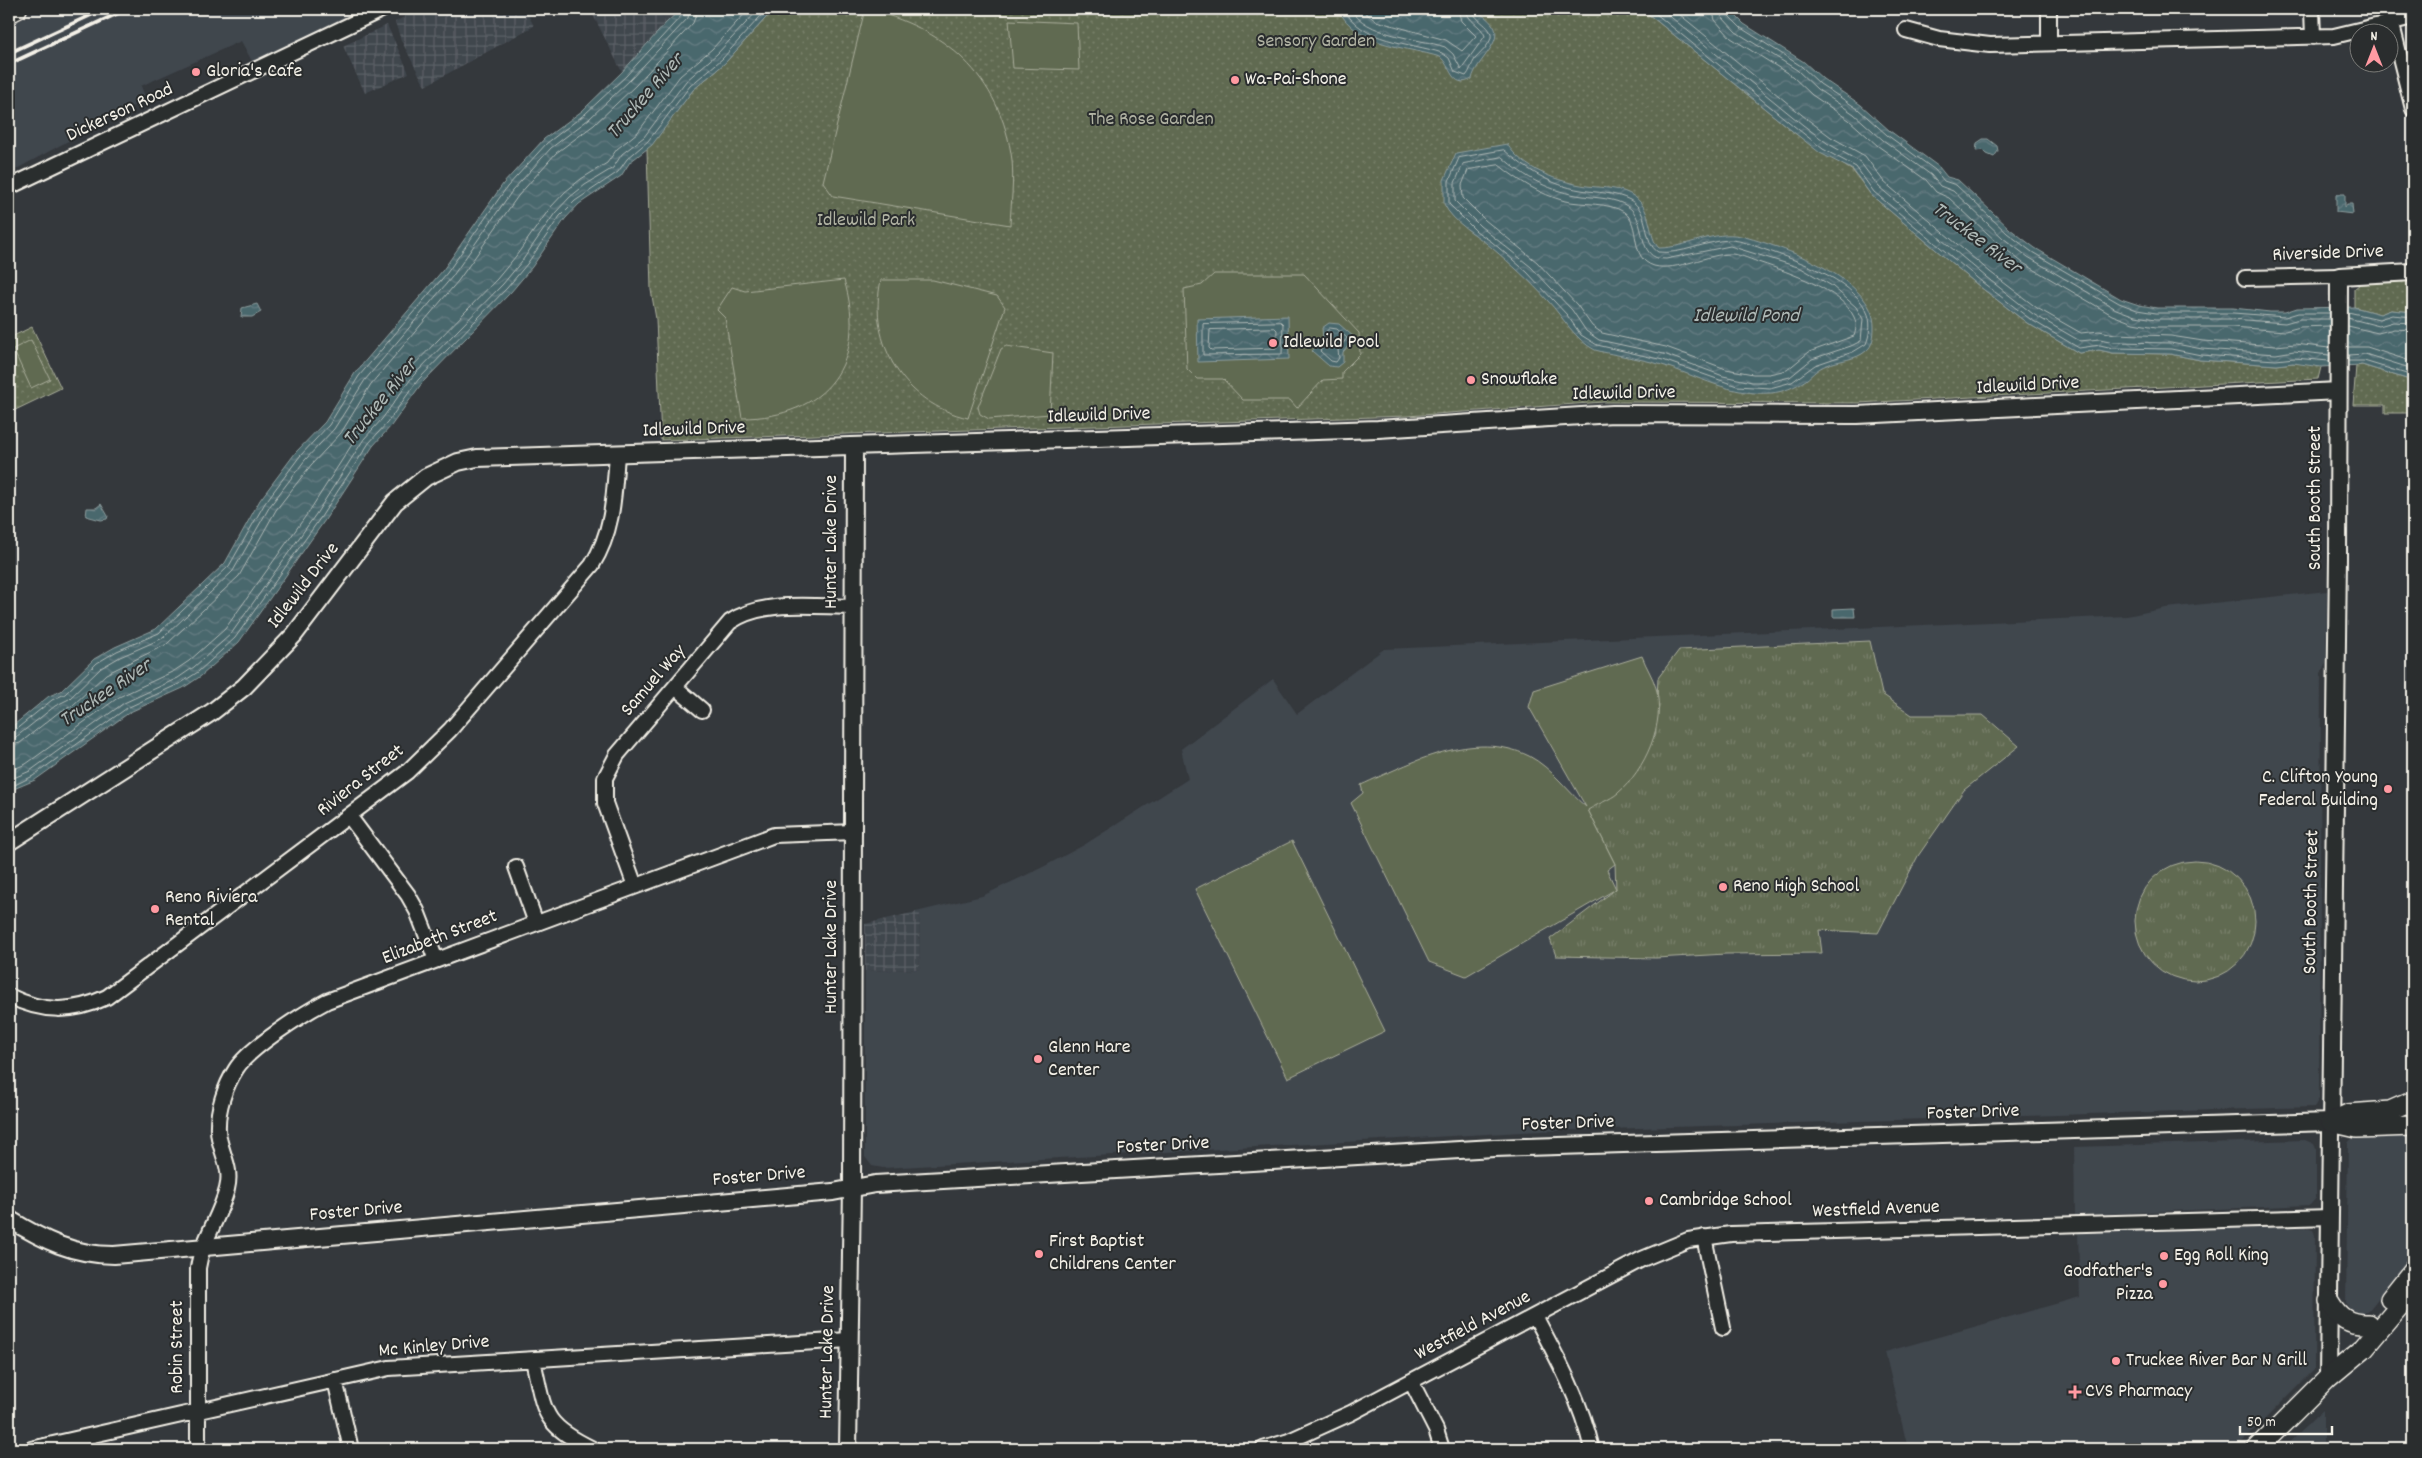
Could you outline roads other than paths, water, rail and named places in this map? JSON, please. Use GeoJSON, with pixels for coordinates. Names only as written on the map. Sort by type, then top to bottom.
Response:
{"type":"FeatureCollection","features":[{"type":"Feature","properties":{"kind":"main road"},"geometry":{"type":"LineString","coordinates":[[9,13],[17,9]]}},
{"type":"Feature","properties":{"kind":"main road"},"geometry":{"type":"LineString","coordinates":[[2332,1122],[2348,1114],[2390,1111],[2413,1100]]}},
{"type":"Feature","properties":{"kind":"main road"},"geometry":{"type":"LineString","coordinates":[[2332,1122],[2357,1128],[2413,1126]]}},
{"type":"Feature","properties":{"kind":"main road"},"geometry":{"type":"LineString","coordinates":[[2328,1378],[2344,1351],[2369,1324],[2413,1270]]}},
{"type":"Feature","properties":{"kind":"main road"},"geometry":{"type":"LineString","coordinates":[[2257,1449],[2328,1378],[2364,1348],[2413,1290]]}},
{"type":"Feature","properties":{"kind":"main road"},"geometry":{"type":"LineString","coordinates":[[2329,1301],[2342,1318],[2359,1325],[2369,1324]]}},
{"type":"Feature","properties":{"kind":"street","name":"Dickerson Road"},"geometry":{"type":"LineString","coordinates":[[9,187],[382,9]]}},
{"type":"Feature","properties":{"kind":"street"},"geometry":{"type":"LineString","coordinates":[[2049,43],[2050,9]]}},
{"type":"Feature","properties":{"kind":"street"},"geometry":{"type":"LineString","coordinates":[[2312,9],[2313,37]]}},
{"type":"Feature","properties":{"kind":"street"},"geometry":{"type":"LineString","coordinates":[[1906,30],[1965,44],[2313,37],[2334,36],[2390,15],[2413,17]]}},
{"type":"Feature","properties":{"kind":"street"},"geometry":{"type":"LineString","coordinates":[[2390,15],[2413,109]]}},
{"type":"Feature","properties":{"kind":"street","name":"Riverside Drive"},"geometry":{"type":"LineString","coordinates":[[2245,278],[2339,282],[2413,272]]}},
{"type":"Feature","properties":{"kind":"street","name":"South Booth Street"},"geometry":{"type":"LineString","coordinates":[[2328,1378],[2338,558],[2339,282]]}},
{"type":"Feature","properties":{"kind":"street","name":"Idlewild Drive"},"geometry":{"type":"LineString","coordinates":[[9,842],[212,712],[244,687],[294,634],[395,502],[426,477],[458,462],[477,458],[1416,427],[1613,414],[1856,415],[2338,386]]}},
{"type":"Feature","properties":{"kind":"street","name":"Hunter Lake Drive"},"geometry":{"type":"LineString","coordinates":[[848,1449],[852,1187],[854,446]]}},
{"type":"Feature","properties":{"kind":"street","name":"Riviera Street"},"geometry":{"type":"LineString","coordinates":[[9,996],[41,1008],[59,1010],[84,1006],[107,997],[407,772],[428,753],[592,565],[608,534],[612,516],[617,454]]}},
{"type":"Feature","properties":{"kind":"street","name":"Samuel Way"},"geometry":{"type":"LineString","coordinates":[[635,886],[605,803],[605,778],[617,755],[730,622],[741,615],[766,607],[853,607]]}},
{"type":"Feature","properties":{"kind":"street"},"geometry":{"type":"LineString","coordinates":[[675,687],[702,710]]}},
{"type":"Feature","properties":{"kind":"street"},"geometry":{"type":"LineString","coordinates":[[349,816],[408,895],[417,911],[436,960]]}},
{"type":"Feature","properties":{"kind":"street","name":"Elizabeth Street"},"geometry":{"type":"LineString","coordinates":[[203,1246],[227,1189],[227,1161],[219,1138],[219,1114],[236,1068],[245,1057],[306,1012],[327,1001],[774,835],[854,832]]}},
{"type":"Feature","properties":{"kind":"street"},"geometry":{"type":"LineString","coordinates":[[516,867],[536,923]]}},
{"type":"Feature","properties":{"kind":"street","name":"Foster Drive"},"geometry":{"type":"LineString","coordinates":[[9,1219],[41,1239],[81,1253],[114,1255],[833,1192],[874,1184],[1437,1151],[2332,1122]]}},
{"type":"Feature","properties":{"kind":"street","name":"Westfield Avenue"},"geometry":{"type":"LineString","coordinates":[[1263,1449],[1291,1445],[1669,1246],[1704,1237],[1741,1234],[2330,1217]]}},
{"type":"Feature","properties":{"kind":"street"},"geometry":{"type":"LineString","coordinates":[[1704,1237],[1723,1328]]}},
{"type":"Feature","properties":{"kind":"street","name":"Robin Street"},"geometry":{"type":"LineString","coordinates":[[198,1449],[198,1268],[203,1246]]}},
{"type":"Feature","properties":{"kind":"street"},"geometry":{"type":"LineString","coordinates":[[1535,1316],[1576,1396],[1592,1449]]}},
{"type":"Feature","properties":{"kind":"street","name":"Mc Kinley Drive"},"geometry":{"type":"LineString","coordinates":[[31,1449],[389,1368],[849,1340]]}},
{"type":"Feature","properties":{"kind":"street"},"geometry":{"type":"LineString","coordinates":[[532,1360],[543,1407],[549,1419],[568,1437],[593,1449]]}},
{"type":"Feature","properties":{"kind":"street"},"geometry":{"type":"LineString","coordinates":[[335,1380],[351,1449]]}},
{"type":"Feature","properties":{"kind":"street"},"geometry":{"type":"LineString","coordinates":[[1411,1381],[1436,1430],[1442,1449]]}},
{"type":"Feature","properties":{"kind":"water","name":"Truckee River"},"geometry":{"type":"Polygon","coordinates":[[[681,9],[774,9],[725,63],[693,90],[652,145],[630,162],[621,176],[579,204],[565,219],[532,267],[511,292],[422,383],[391,426],[373,446],[325,520],[239,642],[201,676],[183,688],[130,712],[35,780],[16,788],[9,795],[9,729],[49,696],[61,691],[94,659],[115,647],[156,629],[225,563],[260,500],[296,452],[325,422],[355,373],[443,270],[503,184],[544,139],[582,111],[622,72],[681,9]]]}},
{"type":"Feature","properties":{"kind":"water"},"geometry":{"type":"Polygon","coordinates":[[[1338,9],[1475,9],[1493,25],[1496,31],[1495,38],[1493,45],[1472,79],[1465,82],[1456,79],[1452,75],[1440,57],[1369,38],[1346,22],[1338,9]]]}},
{"type":"Feature","properties":{"kind":"water","name":"Truckee River"},"geometry":{"type":"Polygon","coordinates":[[[1642,9],[1729,9],[1744,24],[1804,62],[1823,79],[1861,105],[1890,131],[1939,167],[1947,177],[1958,180],[2010,229],[2035,248],[2121,299],[2157,308],[2233,308],[2285,312],[2297,308],[2354,307],[2380,314],[2391,310],[2413,312],[2413,381],[2362,365],[2321,367],[2293,363],[2277,365],[2200,360],[2170,354],[2113,353],[2099,350],[2079,353],[2027,323],[1979,286],[1871,195],[1853,170],[1820,153],[1642,9]]]}},
{"type":"Feature","properties":{"kind":"water"},"geometry":{"type":"Polygon","coordinates":[[[1983,139],[1988,139],[1997,146],[1998,151],[1994,157],[1983,150],[1976,151],[1977,143],[1983,139]]]}},
{"type":"Feature","properties":{"kind":"water","name":"Idlewild Pond"},"geometry":{"type":"Polygon","coordinates":[[[1507,144],[1522,161],[1553,178],[1576,184],[1624,191],[1635,197],[1645,209],[1653,238],[1659,248],[1721,235],[1741,236],[1801,256],[1823,267],[1843,279],[1859,294],[1870,309],[1874,327],[1872,343],[1862,354],[1832,363],[1816,371],[1806,380],[1793,387],[1771,393],[1756,393],[1728,388],[1654,363],[1595,350],[1575,334],[1548,301],[1527,280],[1492,248],[1459,223],[1444,204],[1444,180],[1456,153],[1507,144]]]}},
{"type":"Feature","properties":{"kind":"water"},"geometry":{"type":"Polygon","coordinates":[[[2336,194],[2345,194],[2345,208],[2347,204],[2352,204],[2353,214],[2336,212],[2336,194]]]}},
{"type":"Feature","properties":{"kind":"water"},"geometry":{"type":"Polygon","coordinates":[[[257,304],[261,312],[252,317],[241,317],[242,308],[257,304]]]}},
{"type":"Feature","properties":{"kind":"water"},"geometry":{"type":"Polygon","coordinates":[[[1288,316],[1289,359],[1198,362],[1197,319],[1288,316]]]}},
{"type":"Feature","properties":{"kind":"water"},"geometry":{"type":"Polygon","coordinates":[[[1329,323],[1339,324],[1355,338],[1343,352],[1343,362],[1337,367],[1329,366],[1312,351],[1323,339],[1322,328],[1329,323]]]}},
{"type":"Feature","properties":{"kind":"water"},"geometry":{"type":"Polygon","coordinates":[[[101,504],[108,516],[107,519],[101,520],[86,516],[87,508],[96,508],[101,504]]]}},
{"type":"Feature","properties":{"kind":"water"},"geometry":{"type":"Polygon","coordinates":[[[1854,608],[1855,617],[1833,617],[1833,609],[1854,608]]]}},
{"type":"Feature","properties":{"kind":"railway"},"geometry":{"type":"LineString","coordinates":[[9,53],[104,9]]}},
{"type":"Feature","properties":{"kind":"railway"},"geometry":{"type":"LineString","coordinates":[[9,64],[127,9]]}},
{"type":"Feature","properties":{"kind":"place","name":"Gloria's Cafe"},"geometry":{"type":"Point","coordinates":[196,72]}},
{"type":"Feature","properties":{"kind":"place","name":"Wa-Pai-Shone"},"geometry":{"type":"Point","coordinates":[1235,80]}},
{"type":"Feature","properties":{"kind":"place","name":"Idlewild Pool"},"geometry":{"type":"Point","coordinates":[1273,343]}},
{"type":"Feature","properties":{"kind":"place","name":"Snowflake"},"geometry":{"type":"Point","coordinates":[1471,380]}},
{"type":"Feature","properties":{"kind":"place","name":"C. Clifton Young Federal Building"},"geometry":{"type":"Point","coordinates":[2388,789]}},
{"type":"Feature","properties":{"kind":"place","name":"Reno High School"},"geometry":{"type":"Point","coordinates":[1723,887]}},
{"type":"Feature","properties":{"kind":"place","name":"Reno Riviera Rental"},"geometry":{"type":"Point","coordinates":[155,909]}},
{"type":"Feature","properties":{"kind":"place","name":"Glenn Hare Center"},"geometry":{"type":"Point","coordinates":[1038,1059]}},
{"type":"Feature","properties":{"kind":"place","name":"Cambridge School"},"geometry":{"type":"Point","coordinates":[1649,1201]}},
{"type":"Feature","properties":{"kind":"place","name":"First Baptist Childrens Center"},"geometry":{"type":"Point","coordinates":[1039,1254]}},
{"type":"Feature","properties":{"kind":"place","name":"Egg Roll King"},"geometry":{"type":"Point","coordinates":[2164,1256]}},
{"type":"Feature","properties":{"kind":"place","name":"Godfather's Pizza"},"geometry":{"type":"Point","coordinates":[2163,1284]}},
{"type":"Feature","properties":{"kind":"place","name":"Truckee River Bar N Grill"},"geometry":{"type":"Point","coordinates":[2116,1361]}},
{"type":"Feature","properties":{"kind":"place","name":"CVS Pharmacy"},"geometry":{"type":"Point","coordinates":[2075,1392]}},
{"type":"Feature","properties":{"kind":"park label","name":"Sensory Garden"},"geometry":{"type":"Point","coordinates":[1316,42]}},
{"type":"Feature","properties":{"kind":"park label","name":"The Rose Garden"},"geometry":{"type":"Point","coordinates":[1151,120]}},
{"type":"Feature","properties":{"kind":"park label","name":"Idlewild Park"},"geometry":{"type":"Point","coordinates":[866,221]}}]}
